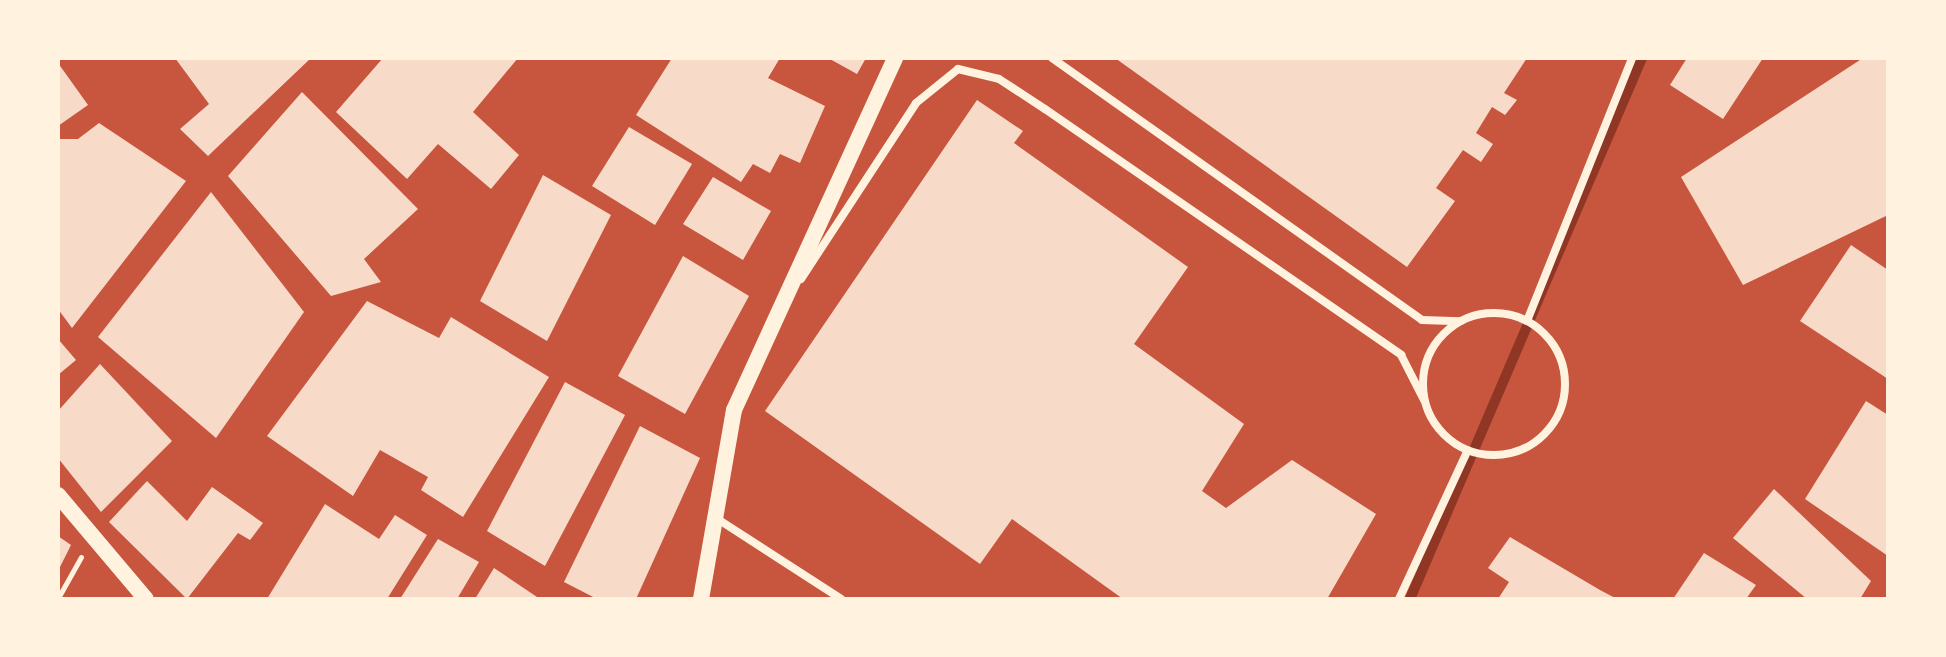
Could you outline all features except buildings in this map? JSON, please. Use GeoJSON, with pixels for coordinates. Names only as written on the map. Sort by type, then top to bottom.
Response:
{"type":"FeatureCollection","features":[{"type":"Feature","properties":{"kind":"main road"},"geometry":{"type":"LineString","coordinates":[[701,599],[734,410],[895,58]]}},
{"type":"Feature","properties":{"kind":"main road"},"geometry":{"type":"LineString","coordinates":[[58,495],[146,599]]}},
{"type":"Feature","properties":{"kind":"street"},"geometry":{"type":"LineString","coordinates":[[772,323],[916,103],[958,69],[999,79],[1401,355],[1433,421],[1468,450],[1515,453],[1536,442],[1563,403],[1559,356],[1527,321],[1481,314],[1460,321],[1422,320],[1052,58]]}},
{"type":"Feature","properties":{"kind":"street"},"geometry":{"type":"LineString","coordinates":[[1527,321],[1632,58]]}},
{"type":"Feature","properties":{"kind":"street"},"geometry":{"type":"LineString","coordinates":[[1424,400],[1429,354],[1460,321]]}},
{"type":"Feature","properties":{"kind":"street"},"geometry":{"type":"LineString","coordinates":[[1399,599],[1468,450]]}},
{"type":"Feature","properties":{"kind":"street"},"geometry":{"type":"LineString","coordinates":[[715,518],[841,599]]}},
{"type":"Feature","properties":{"kind":"path"},"geometry":{"type":"LineString","coordinates":[[58,598],[92,536]]}},
{"type":"Feature","properties":{"kind":"waterway"},"geometry":{"type":"LineString","coordinates":[[1410,599],[1642,58]]}}]}
